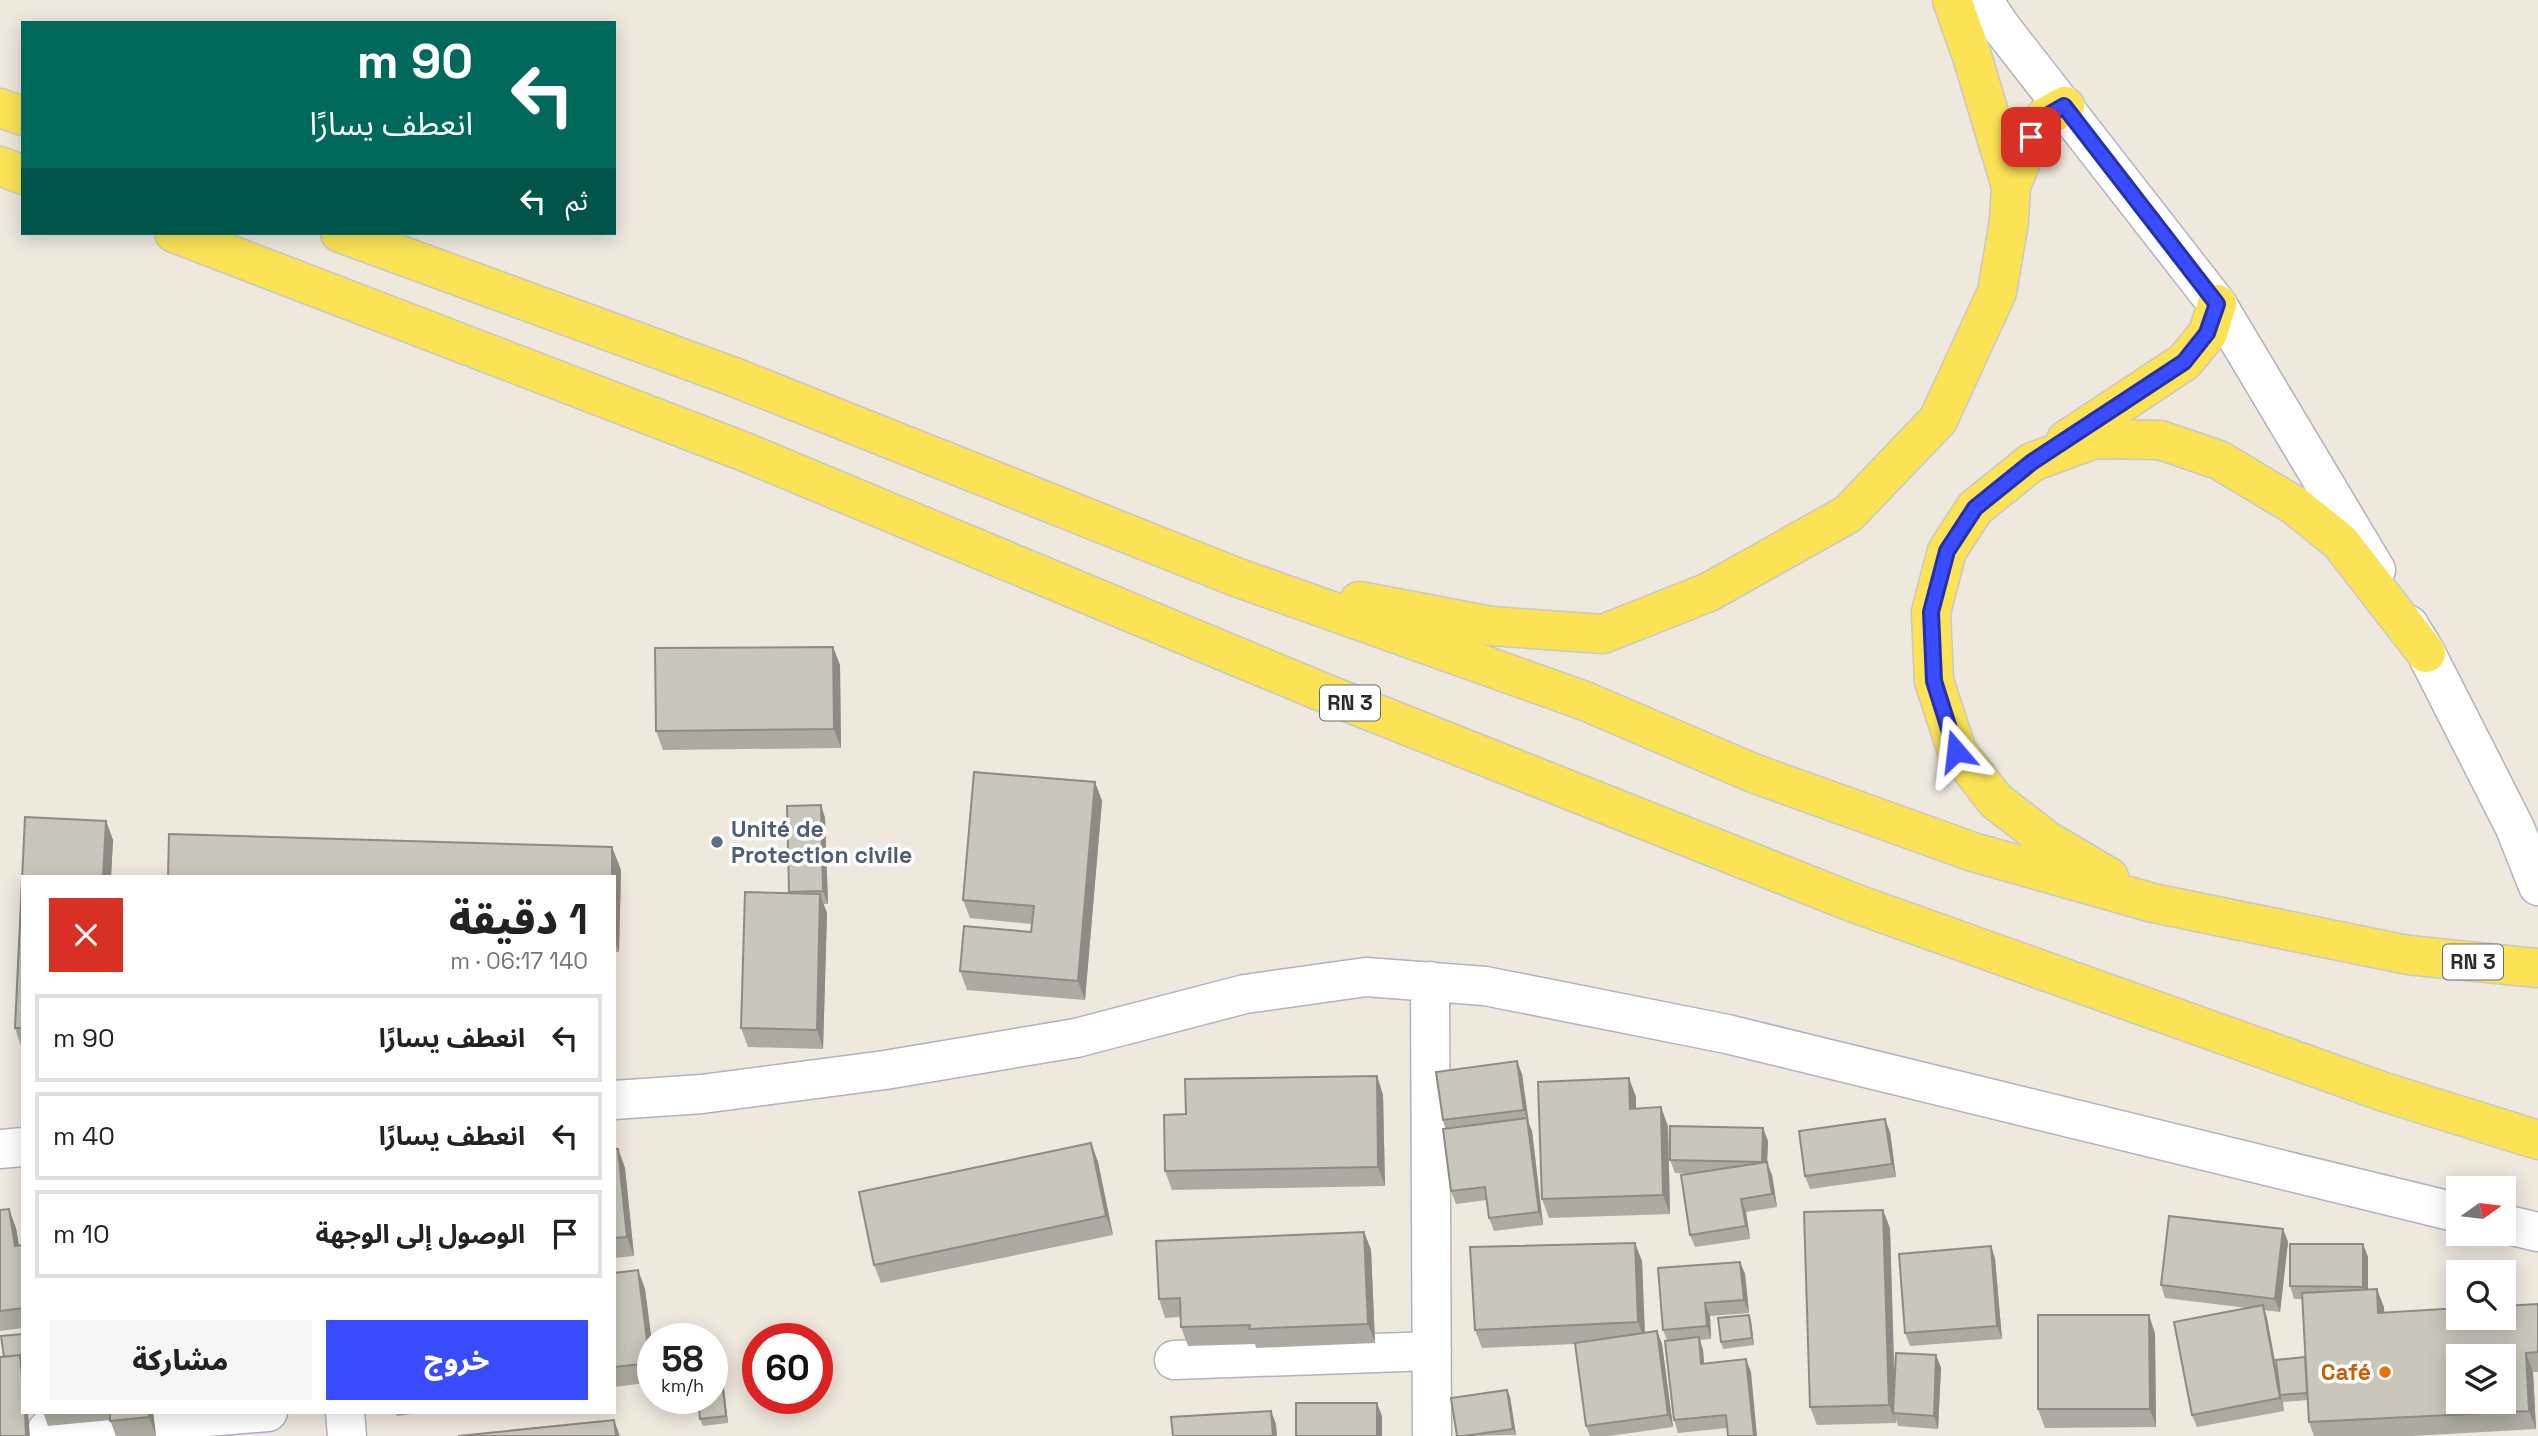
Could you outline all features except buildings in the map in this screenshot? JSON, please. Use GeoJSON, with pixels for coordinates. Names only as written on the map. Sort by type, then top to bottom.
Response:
{"type":"FeatureCollection","features":[{"type":"Feature","properties":{"kind":"main road"},"geometry":{"type":"LineString","coordinates":[[1952,0],[1972,56],[2011,186]]}},
{"type":"Feature","properties":{"kind":"main road"},"geometry":{"type":"LineString","coordinates":[[1236,577],[1491,626],[1603,634],[1709,592],[1849,514],[1938,420],[1997,292],[2009,221],[2011,186],[2031,137],[2045,117],[2064,106]]}},
{"type":"Feature","properties":{"kind":"main road"},"geometry":{"type":"LineString","coordinates":[[0,108],[21,115]]}},
{"type":"Feature","properties":{"kind":"main road"},"geometry":{"type":"LineString","coordinates":[[0,166],[21,174]]}},
{"type":"Feature","properties":{"kind":"main road","name":"RN 3"},"geometry":{"type":"LineString","coordinates":[[179,235],[745,452],[1322,692],[1854,903],[2384,1092],[2538,1140]]}},
{"type":"Feature","properties":{"kind":"main road","name":"RN 3"},"geometry":{"type":"LineString","coordinates":[[345,235],[734,377],[1236,577],[1585,701],[1753,773],[1973,852],[2153,904],[2408,956],[2538,968]]}},
{"type":"Feature","properties":{"kind":"main road"},"geometry":{"type":"LineString","coordinates":[[2153,904],[2048,841],[1996,801],[1956,751],[1934,681],[1931,612],[1947,551],[1975,508],[2032,462],[2184,362],[2207,333],[2217,304]]}},
{"type":"Feature","properties":{"kind":"main road"},"geometry":{"type":"LineString","coordinates":[[2032,462],[2095,439],[2160,440],[2219,460],[2294,505],[2340,542],[2426,653]]}},
{"type":"Feature","properties":{"kind":"street"},"geometry":{"type":"LineString","coordinates":[[1983,0],[2001,27],[2217,304],[2426,653],[2515,828],[2538,886]]}},
{"type":"Feature","properties":{"kind":"street"},"geometry":{"type":"LineString","coordinates":[[616,1100],[702,1094],[898,1068],[1076,1038],[1245,994],[1366,977],[1485,986],[1727,1034],[2446,1210]]}},
{"type":"Feature","properties":{"kind":"street"},"geometry":{"type":"LineString","coordinates":[[1430,982],[1432,1436]]}},
{"type":"Feature","properties":{"kind":"street"},"geometry":{"type":"LineString","coordinates":[[0,1149],[21,1147]]}},
{"type":"Feature","properties":{"kind":"street"},"geometry":{"type":"LineString","coordinates":[[2516,1227],[2538,1232]]}},
{"type":"Feature","properties":{"kind":"street"},"geometry":{"type":"LineString","coordinates":[[1174,1360],[1432,1351]]}},
{"type":"Feature","properties":{"kind":"street"},"geometry":{"type":"LineString","coordinates":[[47,1430],[228,1421],[259,1414]]}},
{"type":"Feature","properties":{"kind":"street"},"geometry":{"type":"LineString","coordinates":[[345,1414],[347,1436]]}},
{"type":"Feature","properties":{"kind":"place","name":"Unité de Protection civile"},"geometry":{"type":"Point","coordinates":[717,842]}},
{"type":"Feature","properties":{"kind":"place","name":"Café"},"geometry":{"type":"Point","coordinates":[2385,1372]}},
{"type":"Feature","properties":{"kind":"route"},"geometry":{"type":"LineString","coordinates":[[1956,751],[1934,681],[1931,612],[1947,551],[1975,508],[2032,462],[2184,362],[2207,333],[2217,304],[2064,106],[2045,117],[2031,137]]}}]}
